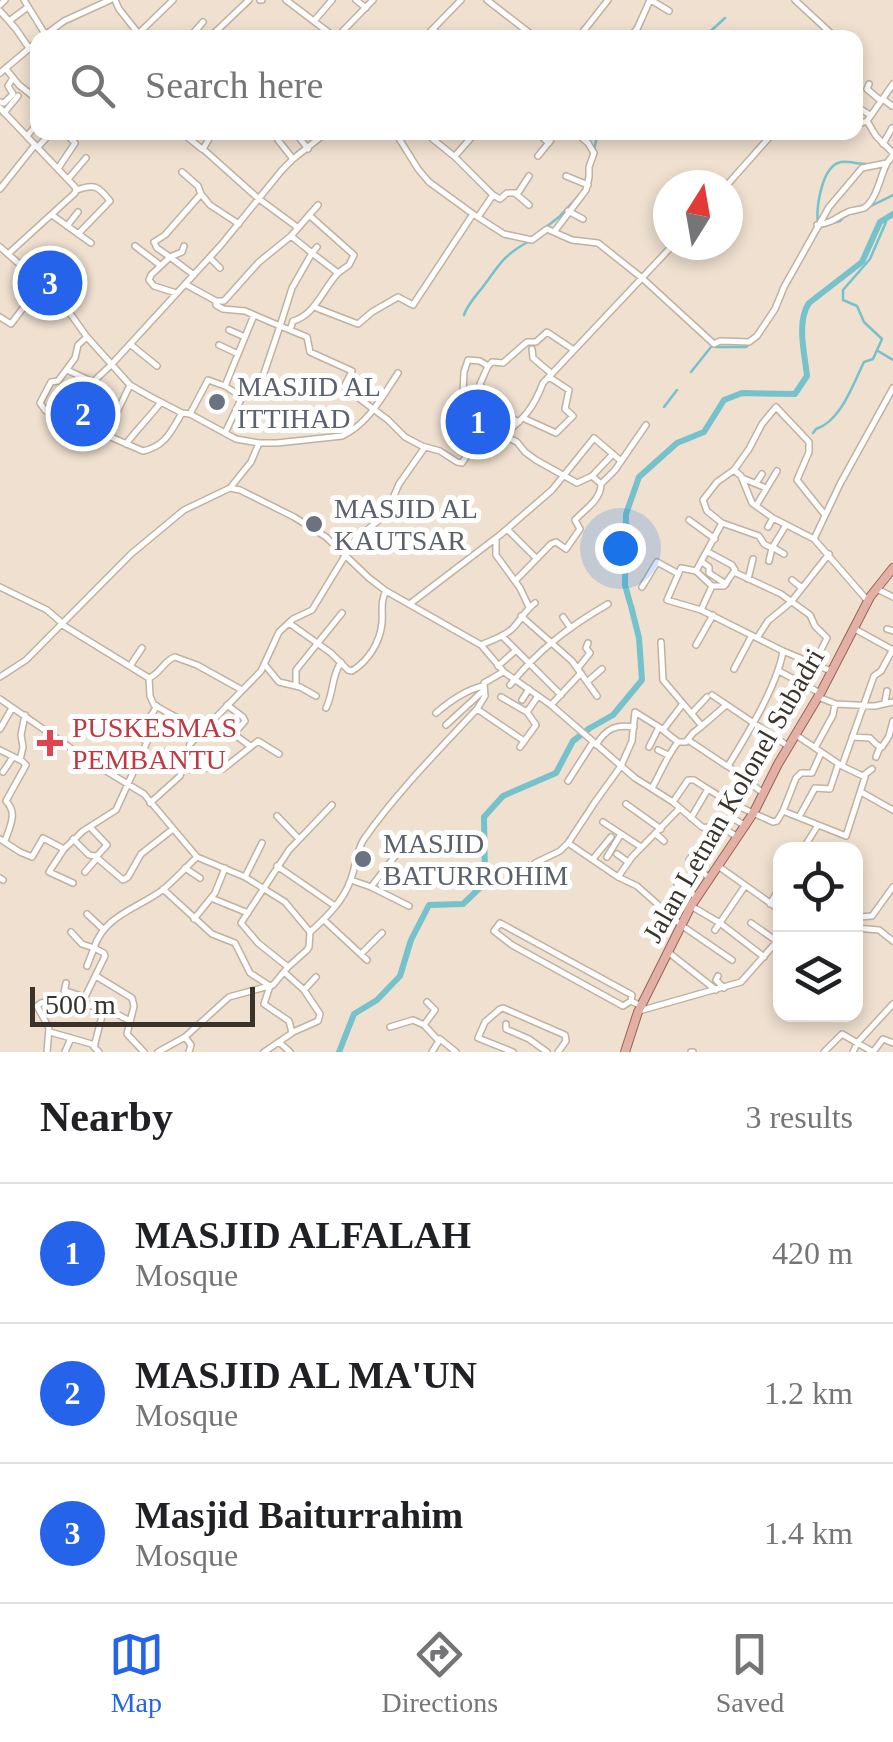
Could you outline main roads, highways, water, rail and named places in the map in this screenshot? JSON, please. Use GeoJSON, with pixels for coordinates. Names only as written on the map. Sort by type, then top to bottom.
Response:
{"type":"FeatureCollection","features":[{"type":"Feature","properties":{"kind":"main road","name":"Jalan Letnan Kolonel Subadri"},"geometry":{"type":"LineString","coordinates":[[625,1052],[640,1009],[694,902],[746,826],[868,601],[893,568]]}},
{"type":"Feature","properties":{"kind":"waterway"},"geometry":{"type":"LineString","coordinates":[[712,30],[725,18]]}},
{"type":"Feature","properties":{"kind":"waterway"},"geometry":{"type":"LineString","coordinates":[[594,150],[596,140]]}},
{"type":"Feature","properties":{"kind":"waterway"},"geometry":{"type":"LineString","coordinates":[[818,224],[819,199],[829,171],[841,162],[867,164]]}},
{"type":"Feature","properties":{"kind":"waterway"},"geometry":{"type":"LineString","coordinates":[[546,227],[583,191]]}},
{"type":"Feature","properties":{"kind":"waterway"},"geometry":{"type":"LineString","coordinates":[[867,208],[893,195]]}},
{"type":"Feature","properties":{"kind":"waterway"},"geometry":{"type":"LineString","coordinates":[[630,603],[625,585],[626,514],[639,477],[677,443],[704,432],[724,400],[742,393],[795,394],[807,376],[802,329],[809,303],[862,262],[880,222],[893,214]]}},
{"type":"Feature","properties":{"kind":"waterway"},"geometry":{"type":"LineString","coordinates":[[822,226],[846,215]]}},
{"type":"Feature","properties":{"kind":"waterway"},"geometry":{"type":"LineString","coordinates":[[813,433],[839,410],[864,362],[873,359],[882,339],[864,322],[857,306],[843,300],[843,290],[870,259],[886,222]]}},
{"type":"Feature","properties":{"kind":"waterway"},"geometry":{"type":"LineString","coordinates":[[464,315],[502,262],[528,242]]}},
{"type":"Feature","properties":{"kind":"waterway"},"geometry":{"type":"LineString","coordinates":[[715,347],[749,344]]}},
{"type":"Feature","properties":{"kind":"waterway"},"geometry":{"type":"LineString","coordinates":[[691,372],[711,347]]}},
{"type":"Feature","properties":{"kind":"waterway"},"geometry":{"type":"LineString","coordinates":[[878,351],[893,360]]}},
{"type":"Feature","properties":{"kind":"waterway"},"geometry":{"type":"LineString","coordinates":[[664,407],[677,390]]}},
{"type":"Feature","properties":{"kind":"waterway"},"geometry":{"type":"LineString","coordinates":[[339,1052],[354,1014],[377,1000],[400,976],[411,940],[429,905],[463,904],[485,883],[484,817],[503,796],[556,773],[573,741],[613,715],[642,680],[639,638],[631,606]]}},
{"type":"Feature","properties":{"kind":"place","name":"Masjid Baiturrahim"},"geometry":{"type":"Point","coordinates":[50,283]}},
{"type":"Feature","properties":{"kind":"place","name":"MASJID AL ITTIHAD"},"geometry":{"type":"Point","coordinates":[217,402]}},
{"type":"Feature","properties":{"kind":"place","name":"MASJID AL MA'UN"},"geometry":{"type":"Point","coordinates":[83,414]}},
{"type":"Feature","properties":{"kind":"place","name":"MASJID ALFALAH"},"geometry":{"type":"Point","coordinates":[478,422]}},
{"type":"Feature","properties":{"kind":"place","name":"MASJID AL KAUTSAR"},"geometry":{"type":"Point","coordinates":[314,524]}},
{"type":"Feature","properties":{"kind":"place","name":"PUSKESMAS PEMBANTU"},"geometry":{"type":"Point","coordinates":[50,743]}},
{"type":"Feature","properties":{"kind":"place","name":"MASJID BATURROHIM"},"geometry":{"type":"Point","coordinates":[363,859]}}]}
